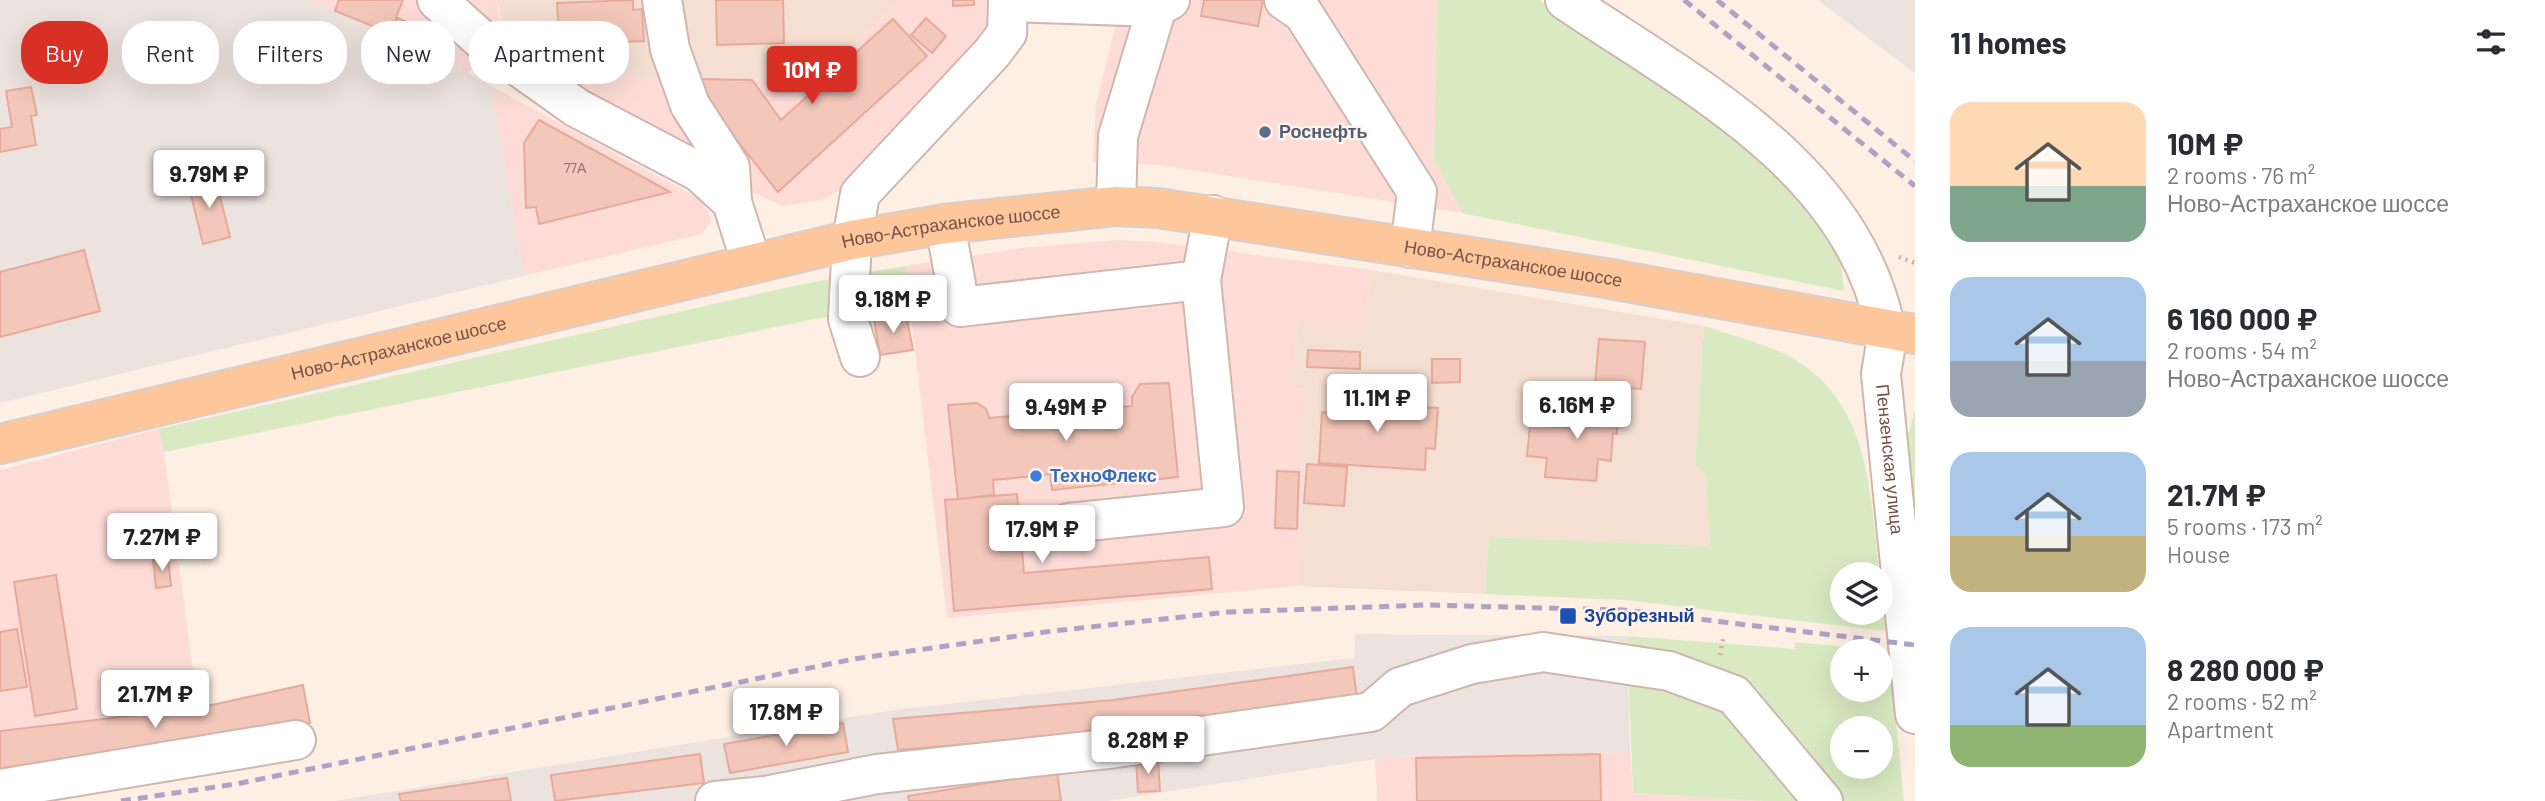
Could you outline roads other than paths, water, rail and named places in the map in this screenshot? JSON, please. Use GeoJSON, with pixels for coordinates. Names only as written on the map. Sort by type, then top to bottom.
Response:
{"type":"FeatureCollection","features":[{"type":"Feature","properties":{"kind":"main road","name":"Ново-Астраханское шоссе"},"geometry":{"type":"LineString","coordinates":[[0,444],[751,262],[852,240],[945,224],[1116,206],[1213,215],[1605,278],[1900,331]]}},
{"type":"Feature","properties":{"kind":"street"},"geometry":{"type":"LineString","coordinates":[[438,0],[484,43],[577,108],[699,172],[732,202]]}},
{"type":"Feature","properties":{"kind":"street"},"geometry":{"type":"LineString","coordinates":[[662,0],[670,49],[690,105],[730,167],[732,202],[751,262]]}},
{"type":"Feature","properties":{"kind":"street"},"geometry":{"type":"LineString","coordinates":[[1565,0],[1744,121],[1792,165],[1834,210],[1900,331]]}},
{"type":"Feature","properties":{"kind":"street"},"geometry":{"type":"LineString","coordinates":[[860,356],[848,319],[852,240],[860,194],[992,53],[1007,33],[1009,1],[1164,4],[1118,136],[1116,206]]}},
{"type":"Feature","properties":{"kind":"street"},"geometry":{"type":"LineString","coordinates":[[1287,1],[1303,13],[1417,192],[1410,248]]}},
{"type":"Feature","properties":{"kind":"street"},"geometry":{"type":"LineString","coordinates":[[1069,523],[1224,508],[1201,280],[1213,215]]}},
{"type":"Feature","properties":{"kind":"street"},"geometry":{"type":"LineString","coordinates":[[945,224],[960,307],[1201,280]]}},
{"type":"Feature","properties":{"kind":"street","name":"Пензенская улица"},"geometry":{"type":"LineString","coordinates":[[1900,331],[1881,374],[1915,714]]}},
{"type":"Feature","properties":{"kind":"street"},"geometry":{"type":"LineString","coordinates":[[717,801],[765,796],[877,774],[1116,748],[1371,712],[1400,687],[1472,664],[1543,652],[1669,671],[1734,695],[1823,801]]}},
{"type":"Feature","properties":{"kind":"street"},"geometry":{"type":"LineString","coordinates":[[0,789],[296,740]]}},
{"type":"Feature","properties":{"kind":"railway"},"geometry":{"type":"LineString","coordinates":[[1684,0],[1915,186]]}},
{"type":"Feature","properties":{"kind":"railway"},"geometry":{"type":"LineString","coordinates":[[1717,0],[1915,161]]}},
{"type":"Feature","properties":{"kind":"railway"},"geometry":{"type":"LineString","coordinates":[[121,801],[236,784],[854,659],[1053,631],[1228,612],[1426,605],[1623,610],[1915,645]]}},
{"type":"Feature","properties":{"kind":"place","name":"Роснефть"},"geometry":{"type":"Point","coordinates":[1265,132]}},
{"type":"Feature","properties":{"kind":"place","name":"ТехноФлекс"},"geometry":{"type":"Point","coordinates":[1036,476]}},
{"type":"Feature","properties":{"kind":"place","name":"Зуборезный"},"geometry":{"type":"Point","coordinates":[1568,616]}}]}
